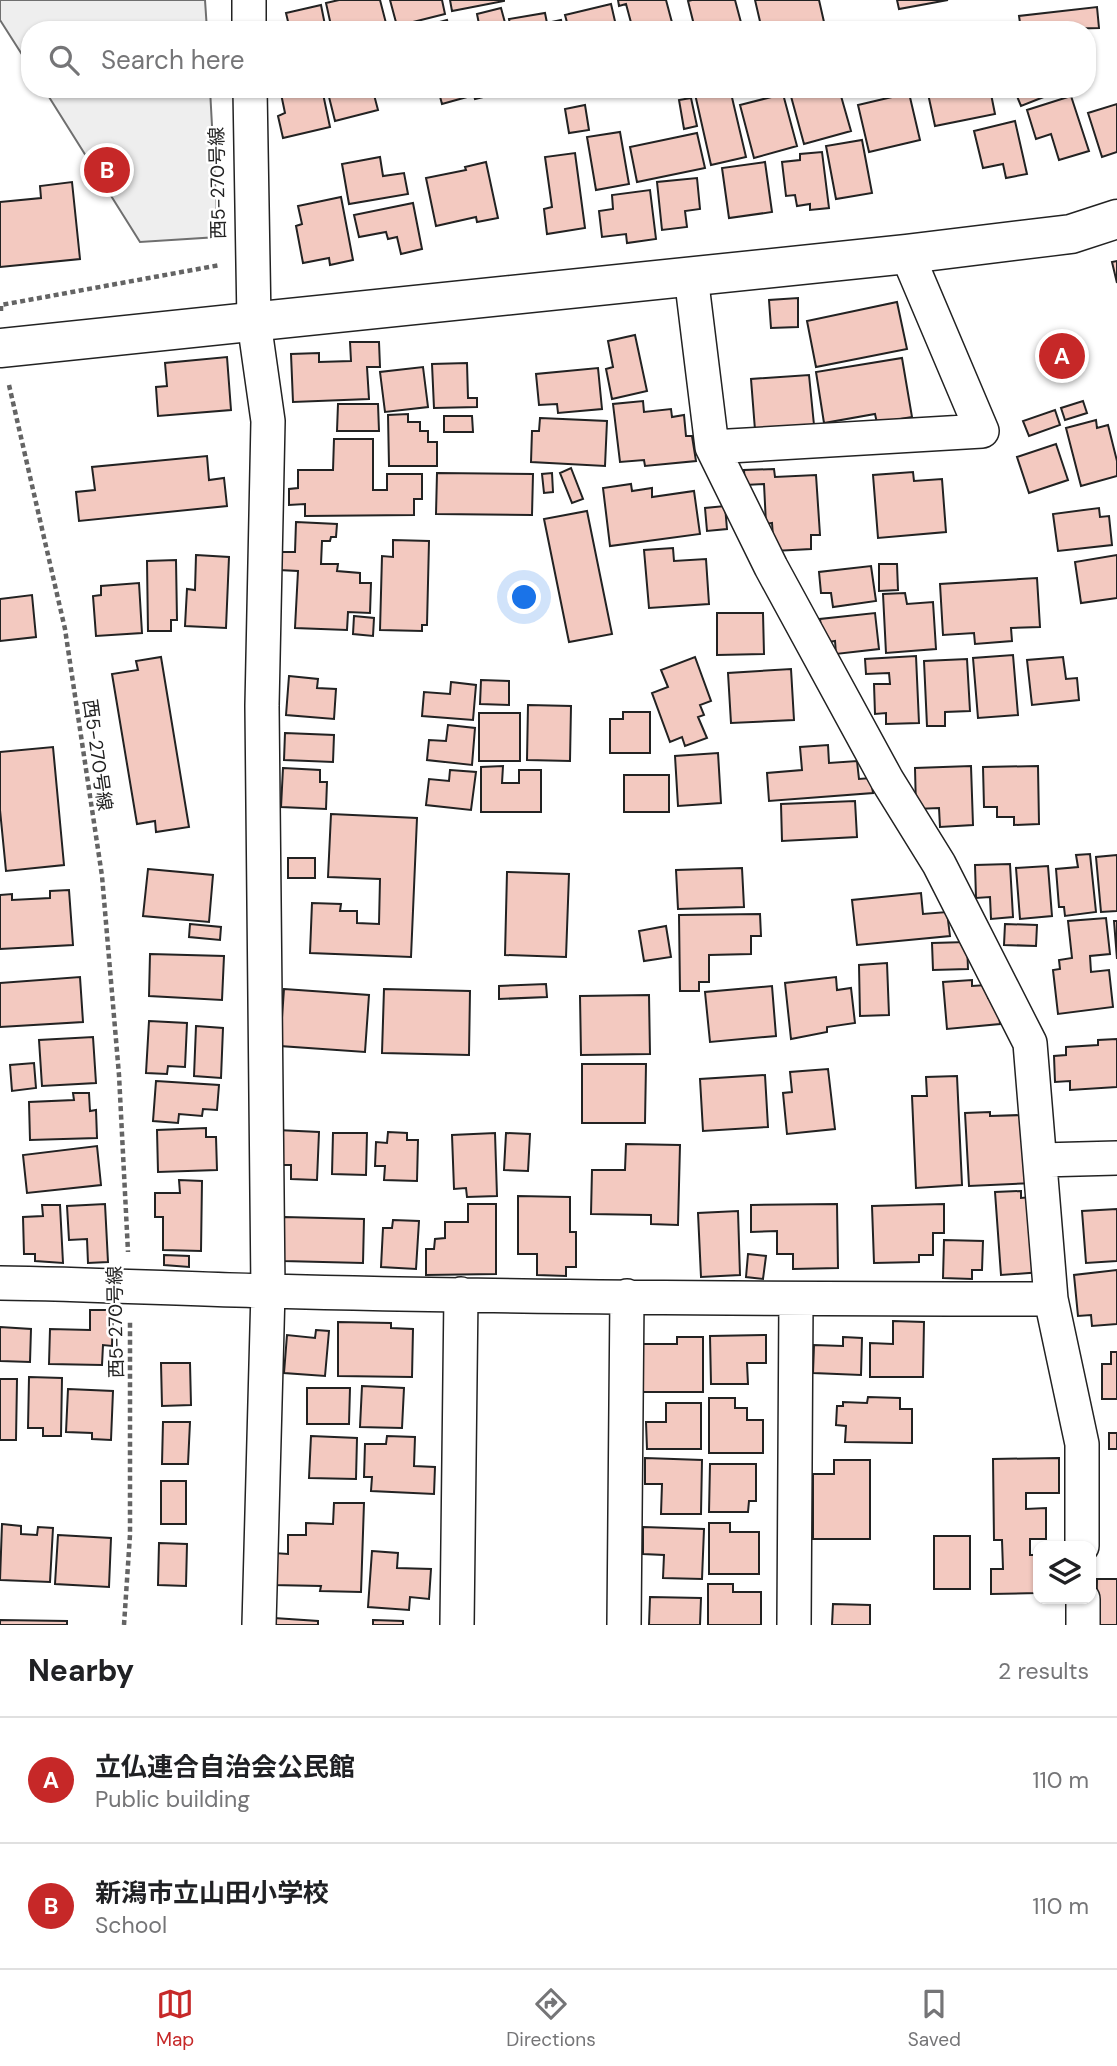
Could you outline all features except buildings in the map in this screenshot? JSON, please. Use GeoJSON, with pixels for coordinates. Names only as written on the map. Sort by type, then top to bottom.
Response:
{"type":"FeatureCollection","features":[{"type":"Feature","properties":{"kind":"street"},"geometry":{"type":"LineString","coordinates":[[248,0],[249,21]]}},
{"type":"Feature","properties":{"kind":"street"},"geometry":{"type":"LineString","coordinates":[[250,98],[254,322],[268,421],[262,784],[268,1291],[259,1625]]}},
{"type":"Feature","properties":{"kind":"street"},"geometry":{"type":"LineString","coordinates":[[0,348],[906,254],[1072,234],[1117,219]]}},
{"type":"Feature","properties":{"kind":"street"},"geometry":{"type":"LineString","coordinates":[[712,447],[982,431],[906,254]]}},
{"type":"Feature","properties":{"kind":"street"},"geometry":{"type":"LineString","coordinates":[[691,276],[712,447],[771,567],[887,780],[939,864],[1030,1043],[1051,1300],[1082,1444],[1082,1541]]}},
{"type":"Feature","properties":{"kind":"street"},"geometry":{"type":"LineString","coordinates":[[1041,1160],[1117,1158]]}},
{"type":"Feature","properties":{"kind":"street"},"geometry":{"type":"LineString","coordinates":[[0,1283],[130,1284],[268,1291],[1051,1300]]}},
{"type":"Feature","properties":{"kind":"street"},"geometry":{"type":"LineString","coordinates":[[457,1625],[461,1294]]}},
{"type":"Feature","properties":{"kind":"street"},"geometry":{"type":"LineString","coordinates":[[624,1625],[627,1296]]}},
{"type":"Feature","properties":{"kind":"street"},"geometry":{"type":"LineString","coordinates":[[794,1625],[796,1299]]}},
{"type":"Feature","properties":{"kind":"street"},"geometry":{"type":"LineString","coordinates":[[1083,1604],[1083,1625]]}},
{"type":"Feature","properties":{"kind":"path","name":"西5-270号線"},"geometry":{"type":"LineString","coordinates":[[124,1625],[130,1535],[130,1284],[119,1075],[102,876],[65,629],[0,348],[1,305],[232,263]]}},
{"type":"Feature","properties":{"kind":"shaded area"},"geometry":{"type":"Polygon","coordinates":[[[0,0],[205,0],[206,21],[21,21],[21,53],[0,20],[0,0]]]}},
{"type":"Feature","properties":{"kind":"shaded area"},"geometry":{"type":"Polygon","coordinates":[[[50,98],[210,98],[218,237],[140,242],[50,98]]]}},
{"type":"Feature","properties":{"kind":"place","name":"新潟市立山田小学校"},"geometry":{"type":"Point","coordinates":[107,170]}},
{"type":"Feature","properties":{"kind":"place","name":"立仏連合自治会公民館"},"geometry":{"type":"Point","coordinates":[1062,356]}}]}
